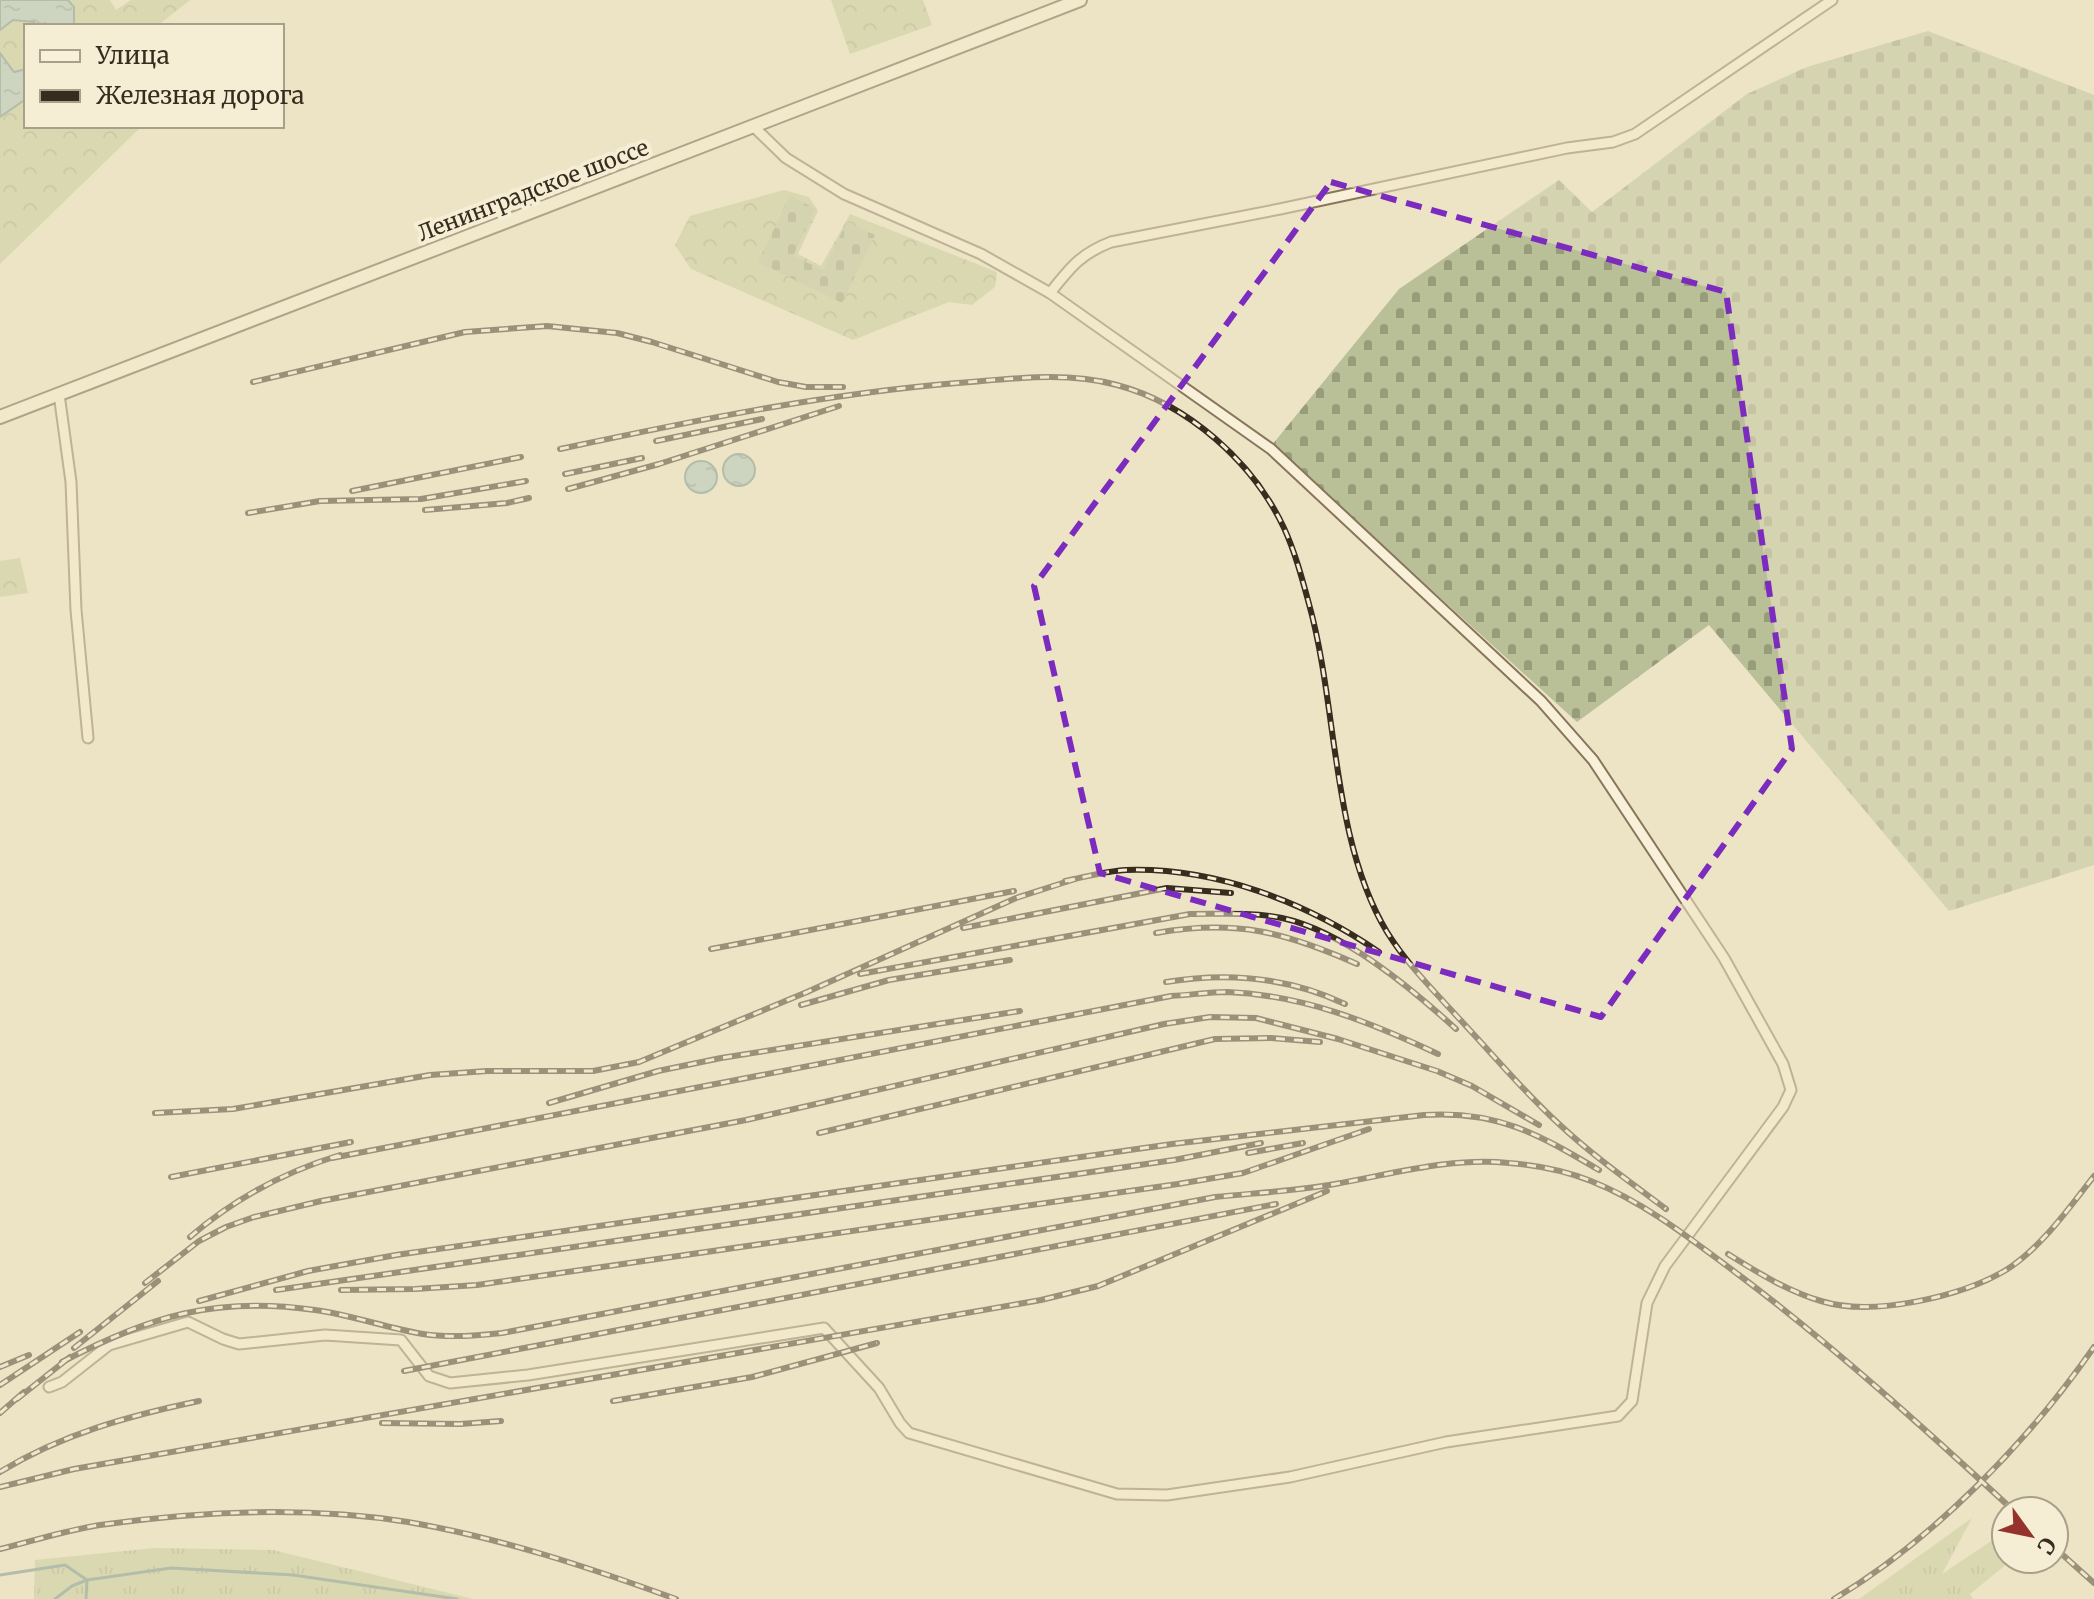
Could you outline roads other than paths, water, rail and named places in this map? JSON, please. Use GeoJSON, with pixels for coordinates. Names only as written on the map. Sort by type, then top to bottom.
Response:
{"type":"FeatureCollection","features":[{"type":"Feature","properties":{"kind":"main road","name":"Ленинградское шоссе"},"geometry":{"type":"LineString","coordinates":[[0,417],[1080,0]]}},
{"type":"Feature","properties":{"kind":"street"},"geometry":{"type":"LineString","coordinates":[[1050,293],[1076,261],[1092,249],[1111,242],[1567,148],[1613,142],[1635,134],[1832,0]]}},
{"type":"Feature","properties":{"kind":"street"},"geometry":{"type":"LineString","coordinates":[[49,1387],[62,1382],[109,1345],[188,1322],[239,1344],[325,1335],[401,1340],[429,1376],[450,1383],[528,1375],[824,1328],[879,1388],[909,1433],[1117,1494],[1167,1495],[1290,1477],[1446,1442],[1618,1416],[1632,1401],[1647,1303],[1665,1266],[1783,1107],[1791,1090],[1783,1064],[1724,958],[1593,760],[1541,701],[1271,449],[1050,293],[981,254],[844,194],[786,158],[754,127]]}},
{"type":"Feature","properties":{"kind":"street"},"geometry":{"type":"LineString","coordinates":[[59,394],[71,482],[76,610],[88,738]]}},
{"type":"Feature","properties":{"kind":"water"},"geometry":{"type":"Polygon","coordinates":[[[0,0],[68,0],[74,7],[74,24],[35,24],[13,20],[0,30],[0,0]]]}},
{"type":"Feature","properties":{"kind":"water"},"geometry":{"type":"Polygon","coordinates":[[[0,53],[14,72],[24,70],[24,100],[0,117],[0,53]]]}},
{"type":"Feature","properties":{"kind":"water"},"geometry":{"type":"Polygon","coordinates":[[[739,454],[751,458],[755,470],[751,482],[739,486],[727,482],[723,470],[727,458],[739,454]]]}},
{"type":"Feature","properties":{"kind":"water"},"geometry":{"type":"Polygon","coordinates":[[[701,461],[713,465],[717,477],[713,489],[701,493],[689,489],[685,477],[689,465],[701,461]]]}},
{"type":"Feature","properties":{"kind":"waterway"},"geometry":{"type":"LineString","coordinates":[[0,1575],[65,1565],[87,1580],[86,1599]]}},
{"type":"Feature","properties":{"kind":"waterway"},"geometry":{"type":"LineString","coordinates":[[55,1599],[72,1586],[87,1580],[171,1568],[293,1575],[457,1599]]}},
{"type":"Feature","properties":{"kind":"railway"},"geometry":{"type":"LineString","coordinates":[[253,382],[465,332],[547,326],[617,333],[778,382],[806,387],[843,387]]}},
{"type":"Feature","properties":{"kind":"railway"},"geometry":{"type":"LineString","coordinates":[[560,449],[807,401],[907,388],[1038,377],[1078,378],[1117,385],[1169,406],[1193,421],[1216,439],[1255,480],[1292,546],[1318,644],[1345,815],[1355,856],[1387,932],[1424,980],[1546,1112],[1666,1209]]}},
{"type":"Feature","properties":{"kind":"railway"},"geometry":{"type":"LineString","coordinates":[[568,489],[659,464],[839,406]]}},
{"type":"Feature","properties":{"kind":"railway"},"geometry":{"type":"LineString","coordinates":[[656,441],[762,419]]}},
{"type":"Feature","properties":{"kind":"railway"},"geometry":{"type":"LineString","coordinates":[[352,491],[521,457]]}},
{"type":"Feature","properties":{"kind":"railway"},"geometry":{"type":"LineString","coordinates":[[565,474],[642,458]]}},
{"type":"Feature","properties":{"kind":"railway"},"geometry":{"type":"LineString","coordinates":[[248,513],[320,501],[421,499],[526,481]]}},
{"type":"Feature","properties":{"kind":"railway"},"geometry":{"type":"LineString","coordinates":[[425,510],[507,503],[529,498]]}},
{"type":"Feature","properties":{"kind":"railway"},"geometry":{"type":"LineString","coordinates":[[1065,881],[1126,870],[1159,871],[1226,881],[1290,903],[1379,952]]}},
{"type":"Feature","properties":{"kind":"railway"},"geometry":{"type":"LineString","coordinates":[[155,1113],[233,1109],[430,1075],[487,1071],[593,1071],[639,1062],[807,992],[1016,898],[1075,879]]}},
{"type":"Feature","properties":{"kind":"railway"},"geometry":{"type":"LineString","coordinates":[[963,928],[1167,888],[1231,893]]}},
{"type":"Feature","properties":{"kind":"railway"},"geometry":{"type":"LineString","coordinates":[[711,949],[1014,891]]}},
{"type":"Feature","properties":{"kind":"railway"},"geometry":{"type":"LineString","coordinates":[[860,974],[1190,914],[1259,915],[1305,925],[1352,948],[1397,979],[1456,1029]]}},
{"type":"Feature","properties":{"kind":"railway"},"geometry":{"type":"LineString","coordinates":[[1156,933],[1211,927],[1260,931],[1283,936],[1357,964]]}},
{"type":"Feature","properties":{"kind":"railway"},"geometry":{"type":"LineString","coordinates":[[801,1005],[889,980],[1010,960]]}},
{"type":"Feature","properties":{"kind":"railway"},"geometry":{"type":"LineString","coordinates":[[1166,982],[1212,977],[1257,979],[1302,988],[1345,1004]]}},
{"type":"Feature","properties":{"kind":"railway"},"geometry":{"type":"LineString","coordinates":[[332,1158],[1171,996],[1227,992],[1282,998],[1336,1012],[1438,1054]]}},
{"type":"Feature","properties":{"kind":"railway"},"geometry":{"type":"LineString","coordinates":[[549,1103],[658,1071],[721,1058],[1020,1011]]}},
{"type":"Feature","properties":{"kind":"railway"},"geometry":{"type":"LineString","coordinates":[[145,1283],[199,1241],[254,1217],[321,1201],[746,1120],[1164,1024],[1210,1017],[1256,1018],[1338,1039],[1437,1071],[1472,1086],[1539,1125]]}},
{"type":"Feature","properties":{"kind":"railway"},"geometry":{"type":"LineString","coordinates":[[819,1133],[1215,1039],[1271,1038],[1320,1042]]}},
{"type":"Feature","properties":{"kind":"railway"},"geometry":{"type":"LineString","coordinates":[[199,1301],[308,1271],[396,1255],[1172,1144],[1424,1115],[1474,1116],[1516,1127],[1599,1170]]}},
{"type":"Feature","properties":{"kind":"railway"},"geometry":{"type":"LineString","coordinates":[[341,1290],[477,1285],[1178,1184],[1243,1173],[1369,1129]]}},
{"type":"Feature","properties":{"kind":"railway"},"geometry":{"type":"LineString","coordinates":[[171,1177],[351,1142]]}},
{"type":"Feature","properties":{"kind":"railway"},"geometry":{"type":"LineString","coordinates":[[276,1290],[1174,1160],[1261,1143]]}},
{"type":"Feature","properties":{"kind":"railway"},"geometry":{"type":"LineString","coordinates":[[1248,1153],[1303,1143]]}},
{"type":"Feature","properties":{"kind":"railway"},"geometry":{"type":"LineString","coordinates":[[190,1237],[260,1188],[340,1155]]}},
{"type":"Feature","properties":{"kind":"railway"},"geometry":{"type":"LineString","coordinates":[[62,1362],[125,1332],[214,1308],[279,1306],[315,1310],[433,1335],[502,1333],[1215,1197],[1320,1186],[1443,1164],[1509,1163],[1551,1169],[1591,1181],[1631,1200],[1668,1223],[1845,1360],[1996,1495]]}},
{"type":"Feature","properties":{"kind":"railway"},"geometry":{"type":"LineString","coordinates":[[1728,1254],[1784,1286],[1821,1301],[1865,1307],[1916,1302],[1987,1280],[2019,1261],[2043,1239],[2094,1176]]}},
{"type":"Feature","properties":{"kind":"railway"},"geometry":{"type":"LineString","coordinates":[[0,1487],[74,1469],[1041,1300],[1098,1286],[1327,1191]]}},
{"type":"Feature","properties":{"kind":"railway"},"geometry":{"type":"LineString","coordinates":[[404,1371],[1276,1204]]}},
{"type":"Feature","properties":{"kind":"railway"},"geometry":{"type":"LineString","coordinates":[[74,1348],[158,1281]]}},
{"type":"Feature","properties":{"kind":"railway"},"geometry":{"type":"LineString","coordinates":[[0,1385],[80,1332]]}},
{"type":"Feature","properties":{"kind":"railway"},"geometry":{"type":"LineString","coordinates":[[613,1401],[752,1377],[877,1343]]}},
{"type":"Feature","properties":{"kind":"railway"},"geometry":{"type":"LineString","coordinates":[[1834,1599],[1907,1548],[1976,1486],[2039,1418],[2094,1347]]}},
{"type":"Feature","properties":{"kind":"railway"},"geometry":{"type":"LineString","coordinates":[[0,1367],[29,1355]]}},
{"type":"Feature","properties":{"kind":"railway"},"geometry":{"type":"LineString","coordinates":[[17,1399],[70,1357]]}},
{"type":"Feature","properties":{"kind":"railway"},"geometry":{"type":"LineString","coordinates":[[0,1413],[24,1392]]}},
{"type":"Feature","properties":{"kind":"railway"},"geometry":{"type":"LineString","coordinates":[[0,1472],[47,1447],[96,1428],[199,1401]]}},
{"type":"Feature","properties":{"kind":"railway"},"geometry":{"type":"LineString","coordinates":[[382,1423],[501,1421]]}},
{"type":"Feature","properties":{"kind":"railway"},"geometry":{"type":"LineString","coordinates":[[0,1549],[75,1530],[138,1520],[254,1512],[332,1514],[408,1522],[477,1536],[577,1565],[676,1599]]}},
{"type":"Feature","properties":{"kind":"railway"},"geometry":{"type":"LineString","coordinates":[[2070,1561],[2094,1583]]}}]}
